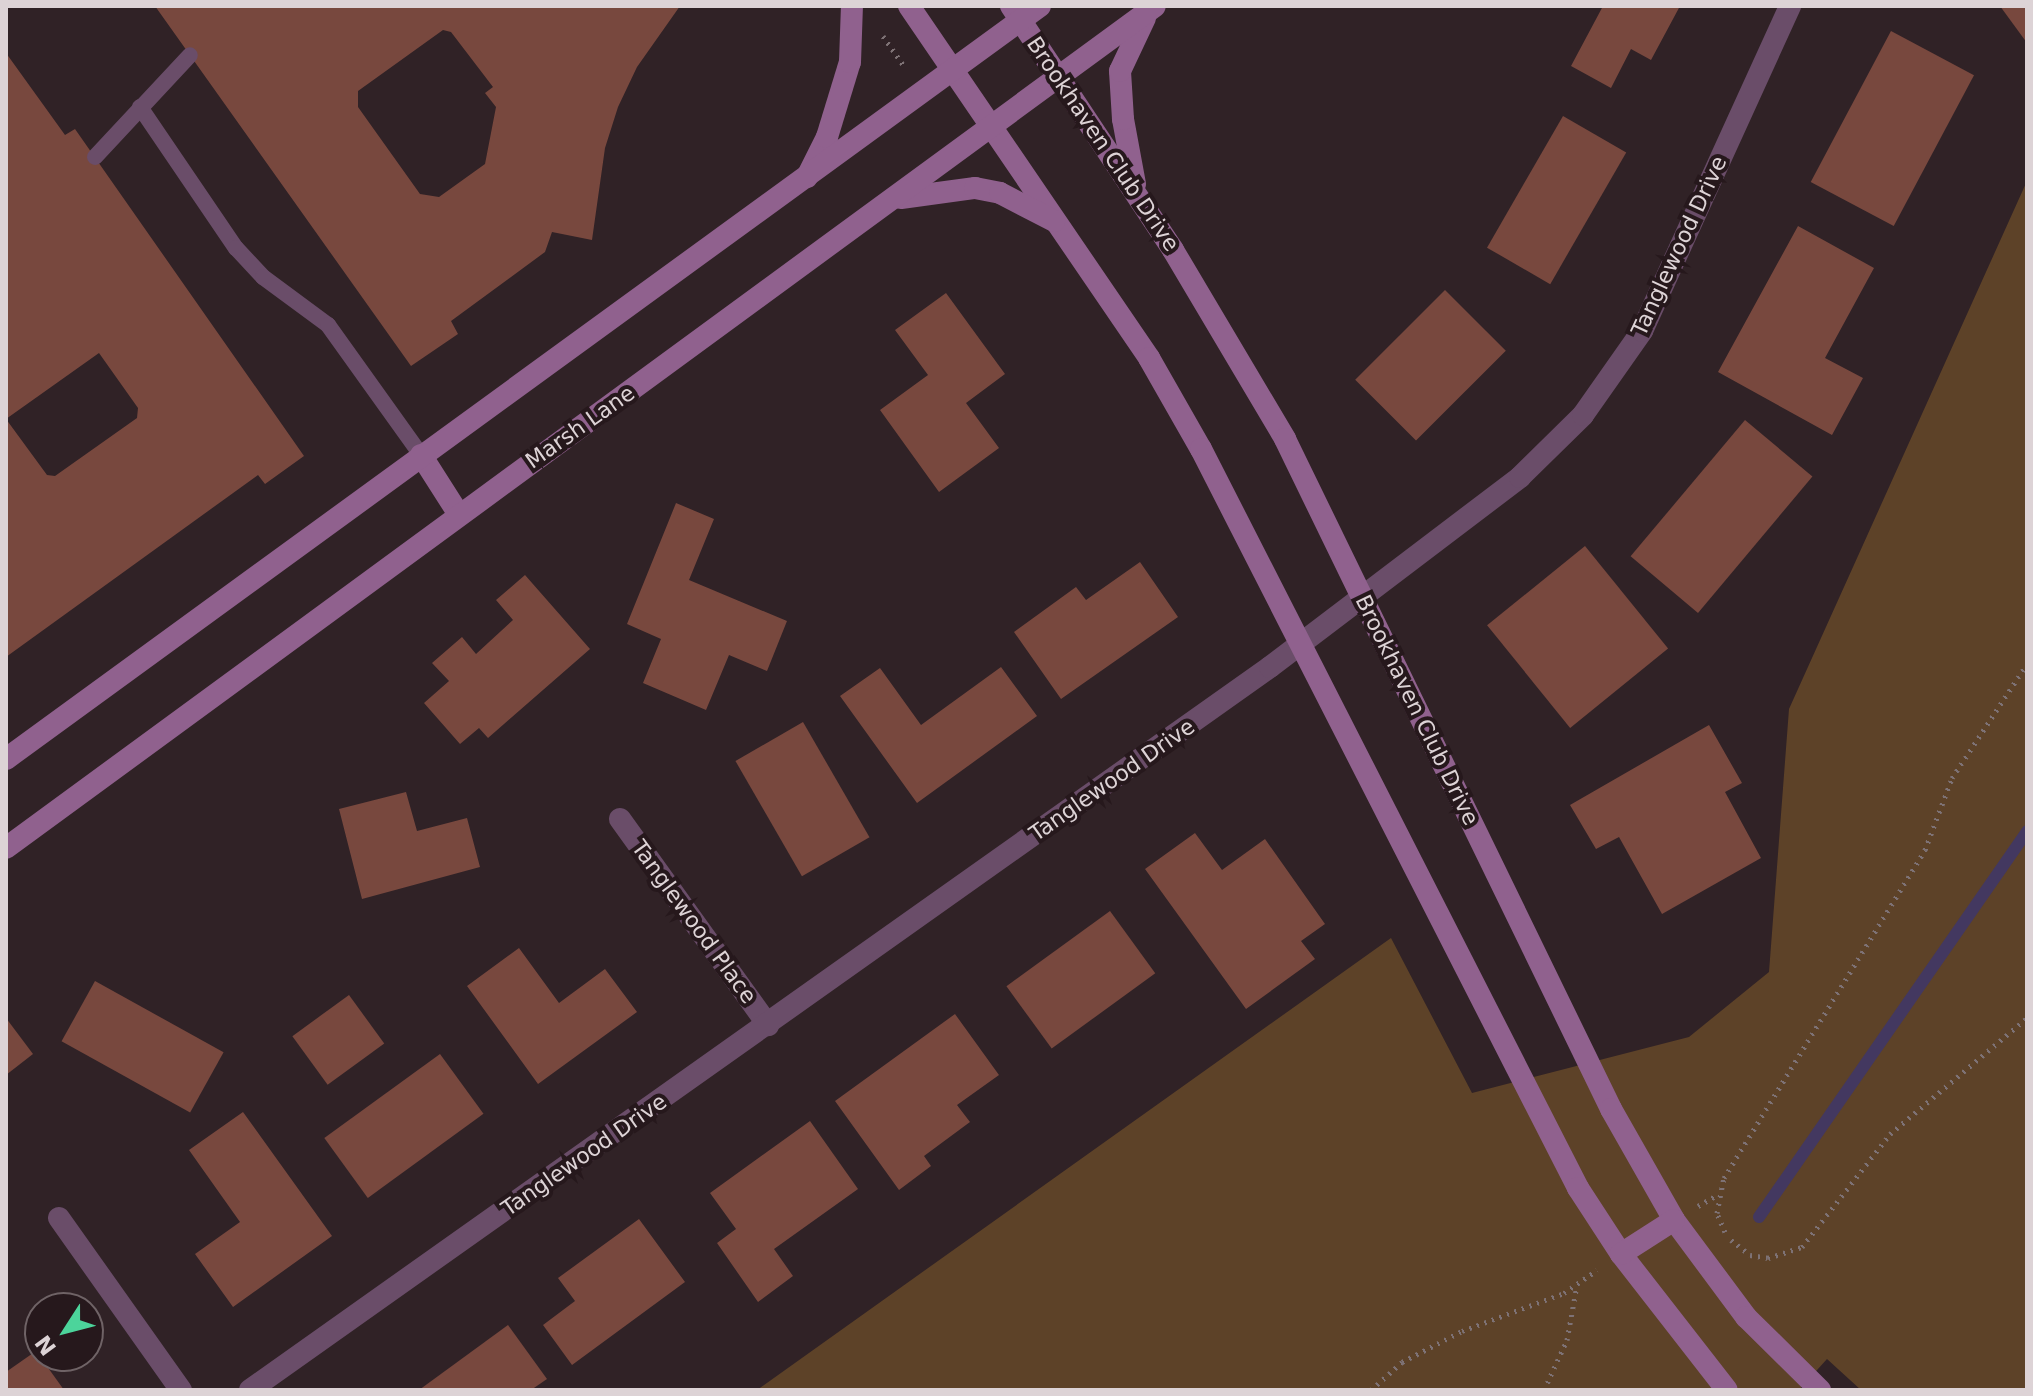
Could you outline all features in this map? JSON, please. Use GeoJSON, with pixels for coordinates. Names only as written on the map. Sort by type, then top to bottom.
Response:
{"type":"FeatureCollection","features":[{"type":"Feature","properties":{"kind":"main road"},"geometry":{"type":"LineString","coordinates":[[805,181],[827,137],[850,62],[852,6]]}},
{"type":"Feature","properties":{"kind":"main road"},"geometry":{"type":"LineString","coordinates":[[909,6],[1060,225],[1171,397],[1302,644],[1578,1188],[1621,1254],[1727,1390]]}},
{"type":"Feature","properties":{"kind":"main road"},"geometry":{"type":"LineString","coordinates":[[6,759],[421,455],[805,181],[953,71],[1016,13],[1040,6]]}},
{"type":"Feature","properties":{"kind":"main road"},"geometry":{"type":"LineString","coordinates":[[1137,193],[1123,119],[1120,71],[1127,48],[1153,8]]}},
{"type":"Feature","properties":{"kind":"main road","name":"Marsh Lane"},"geometry":{"type":"LineString","coordinates":[[6,848],[458,513],[893,200],[1153,8]]}},
{"type":"Feature","properties":{"kind":"main road","name":"Brookhaven Club Drive"},"geometry":{"type":"LineString","coordinates":[[1016,13],[1137,193],[1247,370],[1363,600],[1611,1109],[1674,1220],[1746,1317],[1820,1390]]}},
{"type":"Feature","properties":{"kind":"main road"},"geometry":{"type":"LineString","coordinates":[[893,200],[941,189],[975,188],[1010,197],[1060,225]]}},
{"type":"Feature","properties":{"kind":"main road"},"geometry":{"type":"LineString","coordinates":[[421,455],[458,513]]}},
{"type":"Feature","properties":{"kind":"main road"},"geometry":{"type":"LineString","coordinates":[[1621,1254],[1674,1220]]}},
{"type":"Feature","properties":{"kind":"street","name":"Tanglewood Drive"},"geometry":{"type":"LineString","coordinates":[[250,1390],[1302,644],[1520,477],[1583,415],[1642,331],[1790,6]]}},
{"type":"Feature","properties":{"kind":"street","name":"Tanglewood Place"},"geometry":{"type":"LineString","coordinates":[[620,819],[768,1025]]}},
{"type":"Feature","properties":{"kind":"street"},"geometry":{"type":"LineString","coordinates":[[59,1218],[181,1390]]}},
{"type":"Feature","properties":{"kind":"lane"},"geometry":{"type":"LineString","coordinates":[[95,157],[190,55]]}},
{"type":"Feature","properties":{"kind":"lane"},"geometry":{"type":"LineString","coordinates":[[140,107],[236,248],[263,277],[328,325],[421,455]]}},
{"type":"Feature","properties":{"kind":"path"},"geometry":{"type":"LineString","coordinates":[[880,32],[905,68]]}},
{"type":"Feature","properties":{"kind":"path"},"geometry":{"type":"LineString","coordinates":[[2027,664],[1952,778],[1925,850],[1724,1178],[1717,1213],[1723,1230],[1734,1245],[1759,1257],[1786,1256],[1802,1247],[1890,1134],[2027,1018]]}},
{"type":"Feature","properties":{"kind":"path"},"geometry":{"type":"LineString","coordinates":[[1371,1390],[1402,1362],[1462,1331],[1577,1284],[1621,1254]]}},
{"type":"Feature","properties":{"kind":"path"},"geometry":{"type":"LineString","coordinates":[[1544,1390],[1567,1340],[1577,1284]]}},
{"type":"Feature","properties":{"kind":"shaded area"},"geometry":{"type":"Polygon","coordinates":[[[2027,181],[2027,1390],[1861,1390],[1827,1359],[1799,1390],[757,1390],[1391,938],[1472,1093],[1689,1037],[1769,972],[1789,709],[2027,181]]]}},
{"type":"Feature","properties":{"kind":"building"},"geometry":{"type":"Polygon","coordinates":[[[155,6],[680,6],[637,67],[618,107],[605,148],[592,240],[552,232],[545,252],[451,321],[458,334],[411,366],[155,6]],[[443,30],[358,91],[358,107],[420,194],[439,197],[485,164],[496,107],[485,93],[493,87],[451,32],[443,30]]]}},
{"type":"Feature","properties":{"kind":"building"},"geometry":{"type":"Polygon","coordinates":[[[1603,6],[1680,6],[1651,60],[1631,49],[1611,88],[1571,66],[1603,6]]]}},
{"type":"Feature","properties":{"kind":"building"},"geometry":{"type":"Polygon","coordinates":[[[2000,6],[2027,6],[2027,43],[2000,6]]]}},
{"type":"Feature","properties":{"kind":"building"},"geometry":{"type":"Polygon","coordinates":[[[1891,31],[1974,75],[1894,226],[1811,182],[1891,31]]]}},
{"type":"Feature","properties":{"kind":"building"},"geometry":{"type":"Polygon","coordinates":[[[6,53],[65,135],[75,129],[304,456],[265,484],[258,475],[6,657],[6,419],[6,53]],[[99,353],[6,419],[47,475],[55,476],[137,418],[138,408],[99,353]]]}},
{"type":"Feature","properties":{"kind":"building"},"geometry":{"type":"Polygon","coordinates":[[[1563,116],[1626,152],[1550,284],[1487,248],[1563,116]]]}},
{"type":"Feature","properties":{"kind":"building"},"geometry":{"type":"Polygon","coordinates":[[[1798,226],[1874,268],[1825,358],[1863,378],[1832,435],[1718,372],[1798,226]]]}},
{"type":"Feature","properties":{"kind":"building"},"geometry":{"type":"Polygon","coordinates":[[[1445,290],[1506,351],[1416,441],[1355,380],[1445,290]]]}},
{"type":"Feature","properties":{"kind":"building"},"geometry":{"type":"Polygon","coordinates":[[[946,293],[1005,374],[966,403],[999,448],[939,492],[880,410],[928,375],[895,330],[946,293]]]}},
{"type":"Feature","properties":{"kind":"building"},"geometry":{"type":"Polygon","coordinates":[[[1745,420],[1812,477],[1698,613],[1631,556],[1745,420]]]}},
{"type":"Feature","properties":{"kind":"building"},"geometry":{"type":"Polygon","coordinates":[[[676,503],[714,519],[689,580],[787,621],[767,671],[729,655],[706,710],[643,683],[661,639],[627,624],[676,503]]]}},
{"type":"Feature","properties":{"kind":"building"},"geometry":{"type":"Polygon","coordinates":[[[1585,546],[1668,649],[1570,728],[1487,625],[1585,546]]]}},
{"type":"Feature","properties":{"kind":"building"},"geometry":{"type":"Polygon","coordinates":[[[1140,562],[1178,617],[1061,699],[1014,632],[1076,587],[1086,600],[1140,562]]]}},
{"type":"Feature","properties":{"kind":"building"},"geometry":{"type":"Polygon","coordinates":[[[525,575],[590,649],[488,738],[479,728],[460,744],[424,703],[449,681],[432,663],[462,637],[476,654],[513,620],[496,600],[525,575]]]}},
{"type":"Feature","properties":{"kind":"building"},"geometry":{"type":"Polygon","coordinates":[[[1001,667],[1037,716],[917,803],[840,696],[880,668],[921,725],[1001,667]]]}},
{"type":"Feature","properties":{"kind":"building"},"geometry":{"type":"Polygon","coordinates":[[[803,722],[869,837],[802,876],[735,761],[803,722]]]}},
{"type":"Feature","properties":{"kind":"building"},"geometry":{"type":"Polygon","coordinates":[[[1709,725],[1742,783],[1725,792],[1761,858],[1662,914],[1619,837],[1596,849],[1570,805],[1709,725]]]}},
{"type":"Feature","properties":{"kind":"building"},"geometry":{"type":"Polygon","coordinates":[[[406,792],[417,831],[467,818],[480,867],[362,899],[339,809],[406,792]]]}},
{"type":"Feature","properties":{"kind":"building"},"geometry":{"type":"Polygon","coordinates":[[[1195,833],[1222,870],[1265,839],[1325,924],[1301,941],[1315,959],[1246,1009],[1145,869],[1195,833]]]}},
{"type":"Feature","properties":{"kind":"building"},"geometry":{"type":"Polygon","coordinates":[[[1110,911],[1155,973],[1052,1049],[1006,986],[1110,911]]]}},
{"type":"Feature","properties":{"kind":"building"},"geometry":{"type":"Polygon","coordinates":[[[519,948],[559,1003],[605,969],[637,1012],[538,1084],[467,986],[519,948]]]}},
{"type":"Feature","properties":{"kind":"building"},"geometry":{"type":"Polygon","coordinates":[[[95,981],[224,1052],[190,1113],[62,1041],[95,981]]]}},
{"type":"Feature","properties":{"kind":"building"},"geometry":{"type":"Polygon","coordinates":[[[349,995],[384,1044],[328,1085],[292,1036],[349,995]]]}},
{"type":"Feature","properties":{"kind":"building"},"geometry":{"type":"Polygon","coordinates":[[[955,1014],[999,1075],[957,1105],[970,1122],[924,1156],[931,1166],[899,1190],[835,1101],[955,1014]]]}},
{"type":"Feature","properties":{"kind":"building"},"geometry":{"type":"Polygon","coordinates":[[[6,1018],[33,1054],[6,1075],[6,1018]]]}},
{"type":"Feature","properties":{"kind":"building"},"geometry":{"type":"Polygon","coordinates":[[[440,1054],[483,1114],[368,1198],[324,1138],[440,1054]]]}},
{"type":"Feature","properties":{"kind":"building"},"geometry":{"type":"Polygon","coordinates":[[[243,1112],[332,1236],[233,1307],[195,1254],[240,1222],[189,1150],[243,1112]]]}},
{"type":"Feature","properties":{"kind":"building"},"geometry":{"type":"Polygon","coordinates":[[[810,1121],[858,1189],[774,1249],[793,1276],[758,1302],[717,1243],[736,1229],[710,1193],[810,1121]]]}},
{"type":"Feature","properties":{"kind":"building"},"geometry":{"type":"Polygon","coordinates":[[[639,1219],[685,1282],[572,1365],[543,1325],[575,1301],[558,1278],[639,1219]]]}},
{"type":"Feature","properties":{"kind":"building"},"geometry":{"type":"Polygon","coordinates":[[[508,1325],[547,1379],[531,1390],[419,1390],[508,1325]]]}},
{"type":"Feature","properties":{"kind":"building"},"geometry":{"type":"Polygon","coordinates":[[[24,1359],[24,1372],[51,1372],[64,1390],[6,1390],[6,1372],[24,1359]]]}},
{"type":"Feature","properties":{"kind":"waterway"},"geometry":{"type":"LineString","coordinates":[[1759,1217],[2027,831]]}}]}
